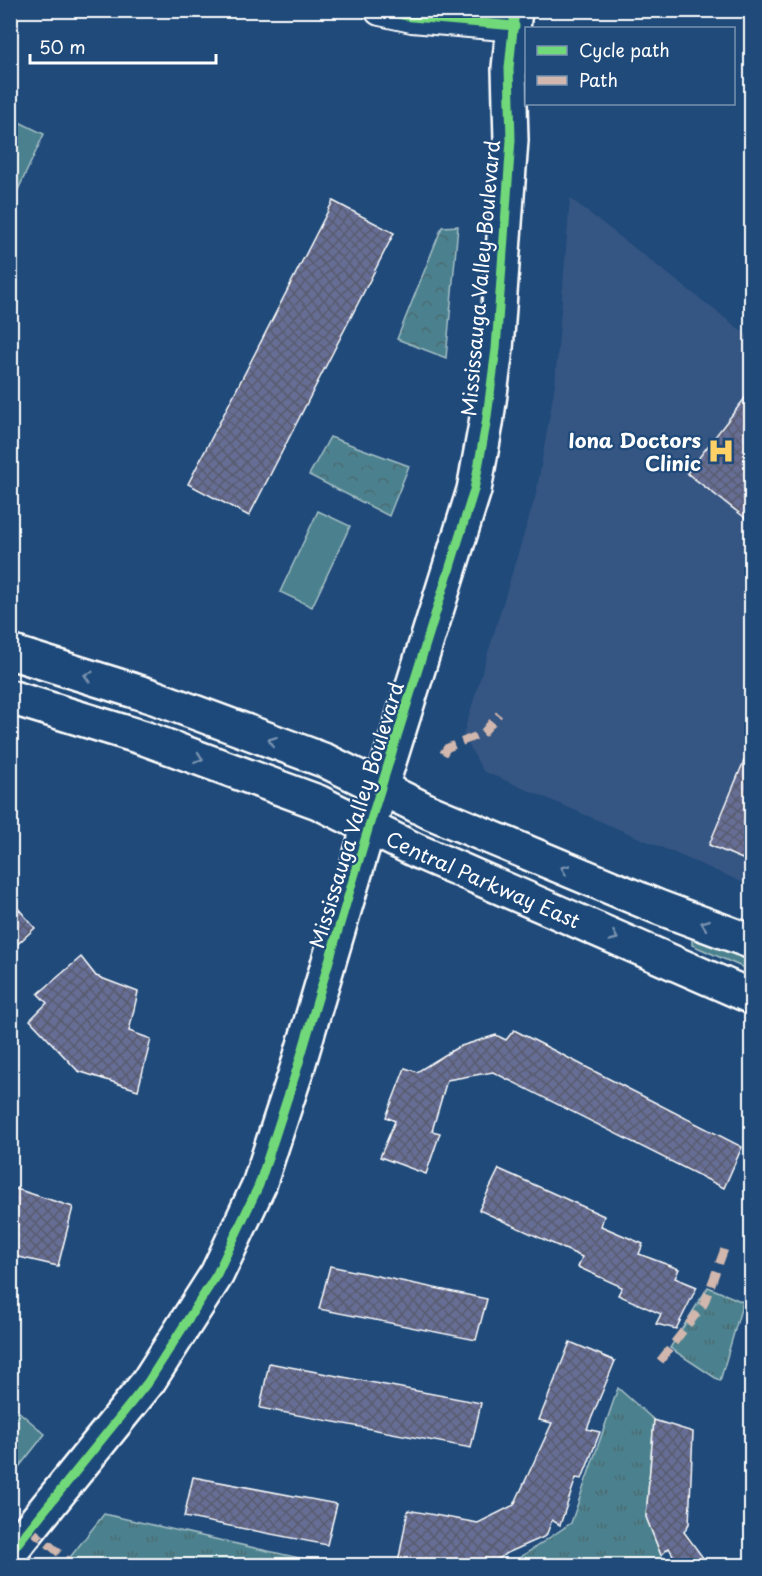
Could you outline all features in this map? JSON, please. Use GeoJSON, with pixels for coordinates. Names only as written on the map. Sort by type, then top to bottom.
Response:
{"type":"FeatureCollection","features":[{"type":"Feature","properties":{"kind":"street"},"geometry":{"type":"LineString","coordinates":[[380,10],[412,17],[470,23],[515,18]]}},
{"type":"Feature","properties":{"kind":"street","name":"Mississauga Valley Boulevard"},"geometry":{"type":"LineString","coordinates":[[10,1553],[148,1382],[217,1274],[259,1185],[297,1069],[369,826],[474,490],[496,349],[511,140],[509,68],[515,18]]}},
{"type":"Feature","properties":{"kind":"street","name":"Central Parkway East"},"geometry":{"type":"LineString","coordinates":[[10,652],[152,696],[326,761],[462,826],[658,907],[752,942]]}},
{"type":"Feature","properties":{"kind":"street","name":"Central Parkway East"},"geometry":{"type":"LineString","coordinates":[[10,697],[144,738],[318,802],[417,851],[752,997]]}},
{"type":"Feature","properties":{"kind":"shaded area"},"geometry":{"type":"Polygon","coordinates":[[[570,198],[751,338],[751,886],[483,771],[463,735],[536,494],[555,384],[570,198]]]}},
{"type":"Feature","properties":{"kind":"green space"},"geometry":{"type":"Polygon","coordinates":[[[11,118],[44,134],[11,205],[11,118]]]}},
{"type":"Feature","properties":{"kind":"green space"},"geometry":{"type":"Polygon","coordinates":[[[458,226],[446,358],[397,339],[442,227],[458,226]]]}},
{"type":"Feature","properties":{"kind":"green space"},"geometry":{"type":"Polygon","coordinates":[[[330,437],[409,466],[389,516],[309,475],[330,437]]]}},
{"type":"Feature","properties":{"kind":"green space"},"geometry":{"type":"Polygon","coordinates":[[[318,511],[350,526],[312,607],[280,592],[318,511]]]}},
{"type":"Feature","properties":{"kind":"green space"},"geometry":{"type":"Polygon","coordinates":[[[696,937],[751,961],[751,971],[692,945],[692,940],[696,937]]]}},
{"type":"Feature","properties":{"kind":"green space"},"geometry":{"type":"Polygon","coordinates":[[[708,1287],[743,1302],[720,1381],[670,1348],[708,1287]]]}},
{"type":"Feature","properties":{"kind":"green space"},"geometry":{"type":"Polygon","coordinates":[[[618,1388],[654,1420],[646,1517],[661,1555],[669,1565],[509,1565],[571,1523],[618,1388]]]}},
{"type":"Feature","properties":{"kind":"green space"},"geometry":{"type":"Polygon","coordinates":[[[11,1405],[45,1434],[11,1477],[11,1405]]]}},
{"type":"Feature","properties":{"kind":"green space"},"geometry":{"type":"Polygon","coordinates":[[[104,1514],[330,1565],[64,1565],[104,1514]]]}},
{"type":"Feature","properties":{"kind":"building"},"geometry":{"type":"Polygon","coordinates":[[[333,201],[394,233],[249,516],[188,484],[333,201]]]}},
{"type":"Feature","properties":{"kind":"building"},"geometry":{"type":"Polygon","coordinates":[[[752,389],[752,523],[687,473],[752,389]]]}},
{"type":"Feature","properties":{"kind":"building"},"geometry":{"type":"Polygon","coordinates":[[[752,744],[752,863],[709,845],[752,744]]]}},
{"type":"Feature","properties":{"kind":"building"},"geometry":{"type":"Polygon","coordinates":[[[10,899],[35,928],[10,951],[10,899]]]}},
{"type":"Feature","properties":{"kind":"building"},"geometry":{"type":"Polygon","coordinates":[[[81,957],[96,976],[138,992],[129,1031],[151,1039],[138,1090],[78,1071],[30,1020],[47,1003],[38,994],[81,957]]]}},
{"type":"Feature","properties":{"kind":"building"},"geometry":{"type":"Polygon","coordinates":[[[514,1030],[742,1147],[724,1188],[493,1072],[447,1080],[432,1131],[440,1133],[426,1174],[380,1157],[395,1121],[386,1117],[405,1068],[417,1072],[458,1047],[496,1035],[506,1040],[514,1030]]]}},
{"type":"Feature","properties":{"kind":"building"},"geometry":{"type":"Polygon","coordinates":[[[499,1169],[604,1216],[601,1226],[643,1244],[639,1254],[679,1269],[675,1278],[697,1287],[676,1329],[656,1324],[661,1314],[618,1295],[622,1287],[578,1267],[582,1257],[479,1210],[499,1169]]]}},
{"type":"Feature","properties":{"kind":"building"},"geometry":{"type":"Polygon","coordinates":[[[10,1187],[73,1207],[58,1266],[10,1255],[10,1187]]]}},
{"type":"Feature","properties":{"kind":"building"},"geometry":{"type":"Polygon","coordinates":[[[330,1266],[487,1299],[476,1340],[319,1309],[330,1266]]]}},
{"type":"Feature","properties":{"kind":"building"},"geometry":{"type":"Polygon","coordinates":[[[570,1342],[615,1361],[587,1429],[600,1432],[582,1479],[576,1478],[560,1525],[552,1520],[546,1536],[505,1554],[490,1566],[410,1566],[398,1563],[408,1510],[478,1523],[514,1505],[552,1423],[539,1420],[570,1342]]]}},
{"type":"Feature","properties":{"kind":"building"},"geometry":{"type":"Polygon","coordinates":[[[269,1363],[481,1403],[471,1448],[260,1408],[269,1363]]]}},
{"type":"Feature","properties":{"kind":"building"},"geometry":{"type":"Polygon","coordinates":[[[654,1420],[693,1432],[689,1524],[684,1532],[709,1566],[679,1566],[669,1548],[661,1555],[646,1517],[654,1420]]]}},
{"type":"Feature","properties":{"kind":"building"},"geometry":{"type":"Polygon","coordinates":[[[193,1477],[337,1504],[327,1545],[184,1517],[193,1477]]]}},
{"type":"Feature","properties":{"kind":"marked path"},"geometry":{"type":"LineString","coordinates":[[443,754],[447,748],[483,733],[499,714]]}},
{"type":"Feature","properties":{"kind":"marked path"},"geometry":{"type":"LineString","coordinates":[[660,1361],[704,1304],[726,1245]]}},
{"type":"Feature","properties":{"kind":"marked path"},"geometry":{"type":"LineString","coordinates":[[30,1529],[75,1566]]}},
{"type":"Feature","properties":{"kind":"cycle path"},"geometry":{"type":"LineString","coordinates":[[380,10],[412,17],[515,26]]}},
{"type":"Feature","properties":{"kind":"cycle path"},"geometry":{"type":"LineString","coordinates":[[10,1553],[148,1382],[217,1274],[259,1185],[297,1069],[369,826],[474,490],[496,349],[511,140],[509,68],[515,10]]}},
{"type":"Feature","properties":{"kind":"place","name":"Iona Doctors Clinic"},"geometry":{"type":"Point","coordinates":[721,451]}}]}
